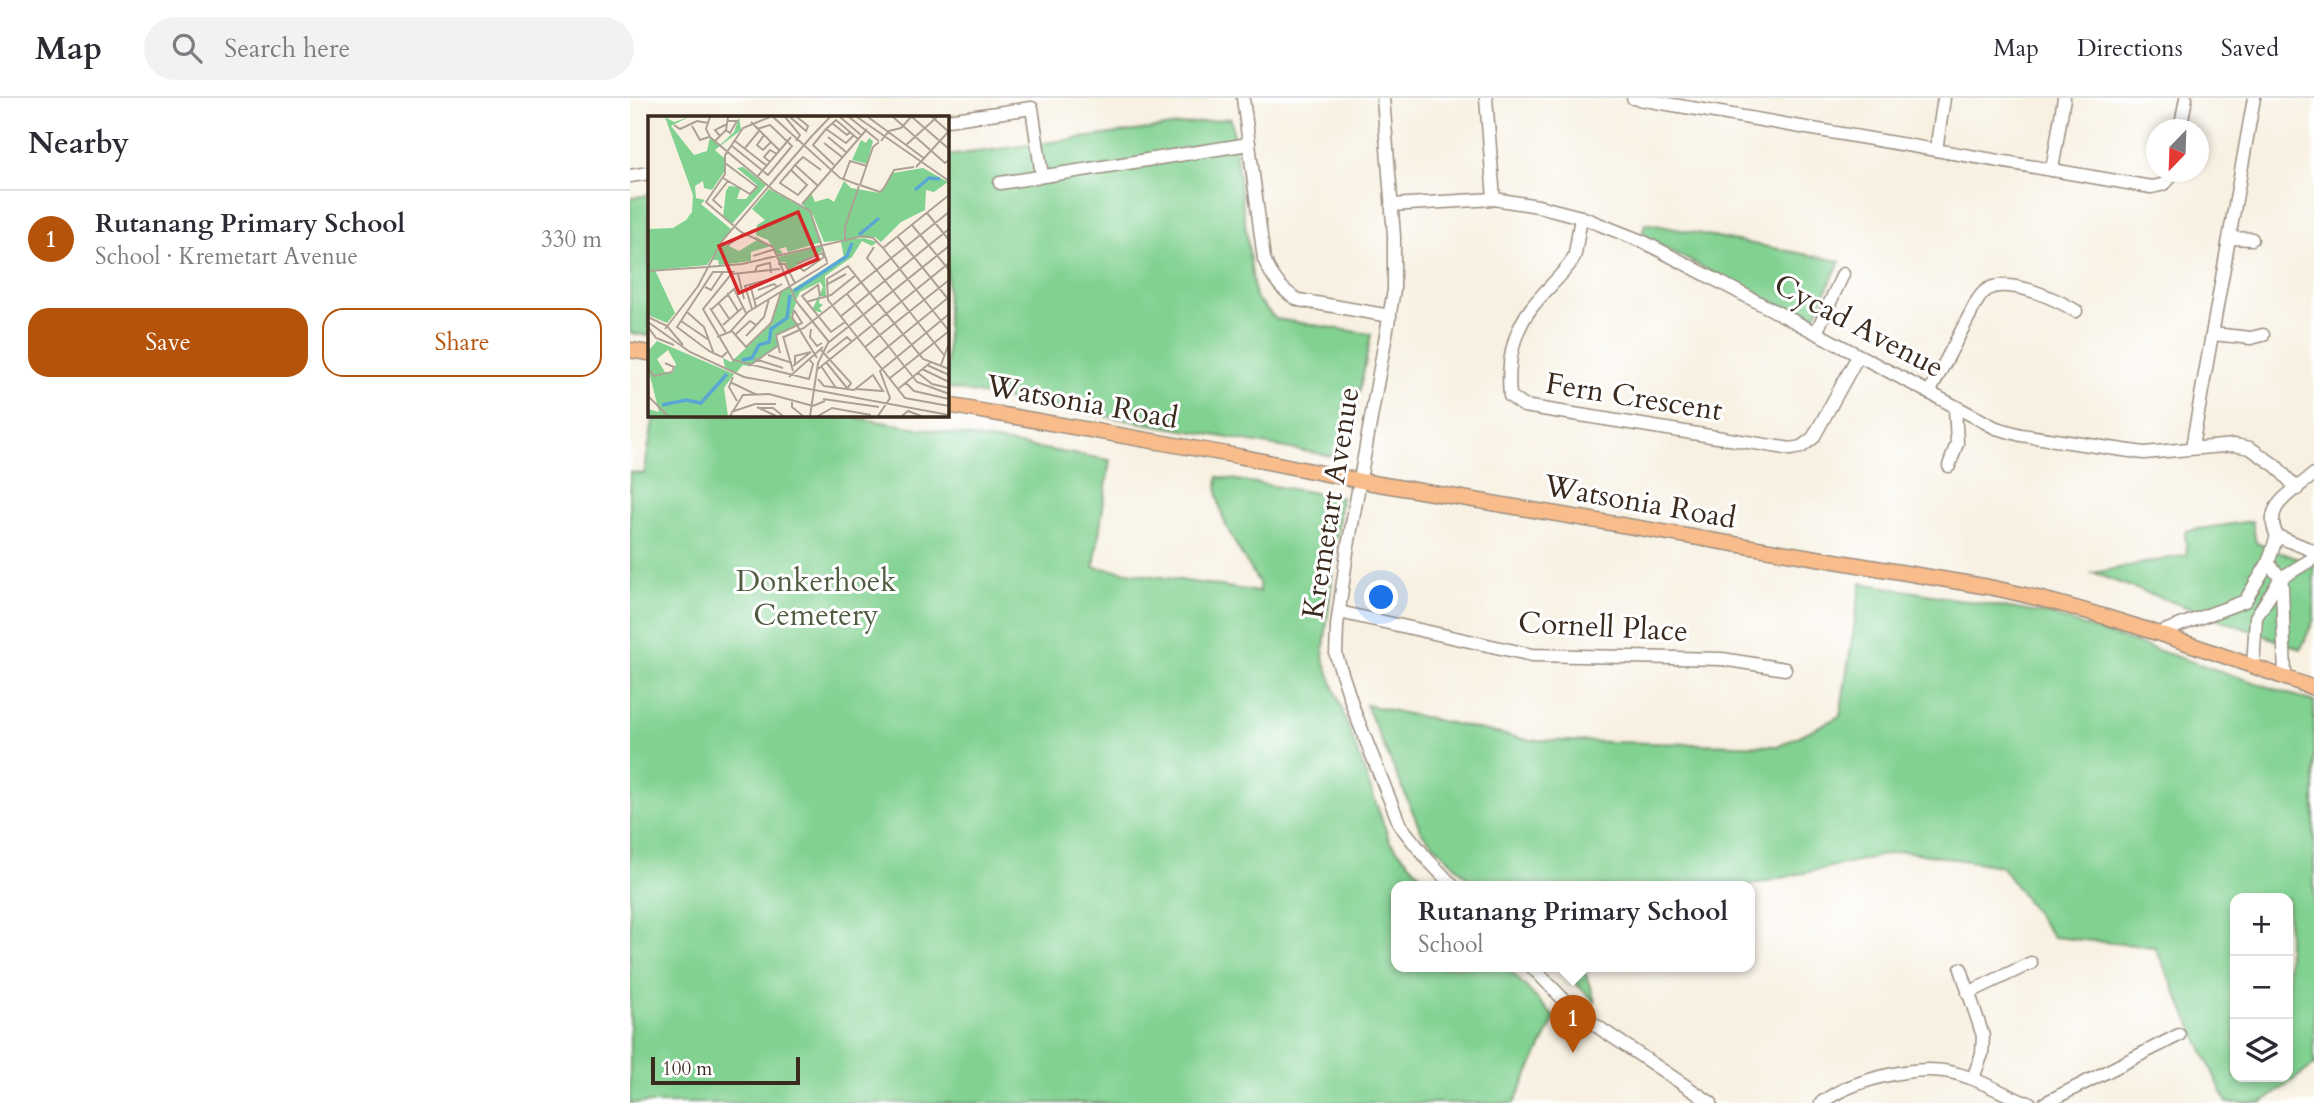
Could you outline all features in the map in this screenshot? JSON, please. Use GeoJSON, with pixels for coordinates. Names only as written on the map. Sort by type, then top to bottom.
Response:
{"type":"FeatureCollection","features":[{"type":"Feature","properties":{"kind":"main road"},"geometry":{"type":"LineString","coordinates":[[630,350],[648,353]]}},
{"type":"Feature","properties":{"kind":"main road","name":"Watsonia Road"},"geometry":{"type":"LineString","coordinates":[[948,405],[1238,456],[1361,481],[1989,587],[2050,600],[2159,633],[2314,688]]}},
{"type":"Feature","properties":{"kind":"street"},"geometry":{"type":"LineString","coordinates":[[1243,98],[1264,259],[1283,289],[1299,300],[1390,316]]}},
{"type":"Feature","properties":{"kind":"street","name":"Kremetart Avenue"},"geometry":{"type":"LineString","coordinates":[[1383,98],[1394,272],[1390,316],[1347,552],[1336,655],[1393,811],[1412,841],[1449,881]]}},
{"type":"Feature","properties":{"kind":"street"},"geometry":{"type":"LineString","coordinates":[[1486,98],[1494,199]]}},
{"type":"Feature","properties":{"kind":"street"},"geometry":{"type":"LineString","coordinates":[[1633,98],[2151,187],[2169,182]]}},
{"type":"Feature","properties":{"kind":"street"},"geometry":{"type":"LineString","coordinates":[[1936,150],[1944,98]]}},
{"type":"Feature","properties":{"kind":"street"},"geometry":{"type":"LineString","coordinates":[[2052,170],[2064,98]]}},
{"type":"Feature","properties":{"kind":"street"},"geometry":{"type":"LineString","coordinates":[[2182,119],[2186,98]]}},
{"type":"Feature","properties":{"kind":"street"},"geometry":{"type":"LineString","coordinates":[[2192,447],[2254,98]]}},
{"type":"Feature","properties":{"kind":"street"},"geometry":{"type":"LineString","coordinates":[[948,120],[1019,104],[1032,108],[1042,176]]}},
{"type":"Feature","properties":{"kind":"street"},"geometry":{"type":"LineString","coordinates":[[1000,183],[1249,144]]}},
{"type":"Feature","properties":{"kind":"street"},"geometry":{"type":"LineString","coordinates":[[630,176],[648,173]]}},
{"type":"Feature","properties":{"kind":"street","name":"Cycad Avenue"},"geometry":{"type":"LineString","coordinates":[[1391,205],[1494,199],[1581,217],[1644,242],[1996,428],[2021,435],[2144,453],[2234,445],[2250,448],[2276,466],[2297,489]]}},
{"type":"Feature","properties":{"kind":"street","name":"Fern Crescent"},"geometry":{"type":"LineString","coordinates":[[1581,217],[1572,261],[1532,307],[1514,341],[1510,396],[1524,406],[1791,449],[1801,447],[1813,438],[1858,356]]}},
{"type":"Feature","properties":{"kind":"street"},"geometry":{"type":"LineString","coordinates":[[2230,238],[2252,239]]}},
{"type":"Feature","properties":{"kind":"street"},"geometry":{"type":"LineString","coordinates":[[1816,333],[1843,274]]}},
{"type":"Feature","properties":{"kind":"street"},"geometry":{"type":"LineString","coordinates":[[1929,393],[1984,291],[1995,286],[2043,293],[2076,311]]}},
{"type":"Feature","properties":{"kind":"street"},"geometry":{"type":"LineString","coordinates":[[2213,334],[2251,338],[2263,335]]}},
{"type":"Feature","properties":{"kind":"street"},"geometry":{"type":"LineString","coordinates":[[1949,466],[1957,443],[1955,407]]}},
{"type":"Feature","properties":{"kind":"street"},"geometry":{"type":"LineString","coordinates":[[2159,633],[2245,601],[2269,563],[2277,536],[2272,523],[2273,512],[2279,502],[2314,474]]}},
{"type":"Feature","properties":{"kind":"street"},"geometry":{"type":"LineString","coordinates":[[2277,536],[2314,551]]}},
{"type":"Feature","properties":{"kind":"street"},"geometry":{"type":"LineString","coordinates":[[2253,667],[2256,617],[2281,578],[2314,558]]}},
{"type":"Feature","properties":{"kind":"street"},"geometry":{"type":"LineString","coordinates":[[2269,563],[2281,578],[2285,678]]}},
{"type":"Feature","properties":{"kind":"street"},"geometry":{"type":"LineString","coordinates":[[2245,601],[2256,617]]}},
{"type":"Feature","properties":{"kind":"street","name":"Cornell Place"},"geometry":{"type":"LineString","coordinates":[[1339,612],[1532,655],[1722,659],[1785,669]]}},
{"type":"Feature","properties":{"kind":"street"},"geometry":{"type":"LineString","coordinates":[[1968,993],[2031,963]]}},
{"type":"Feature","properties":{"kind":"street"},"geometry":{"type":"LineString","coordinates":[[1961,969],[1983,1036],[1984,1047],[1973,1078]]}},
{"type":"Feature","properties":{"kind":"street"},"geometry":{"type":"LineString","coordinates":[[1537,972],[1568,1004],[1592,1023],[1711,1103]]}},
{"type":"Feature","properties":{"kind":"street"},"geometry":{"type":"LineString","coordinates":[[2045,1103],[2179,1035]]}},
{"type":"Feature","properties":{"kind":"street"},"geometry":{"type":"LineString","coordinates":[[1821,1103],[1843,1088],[1904,1071],[1944,1069],[1973,1078],[2030,1103]]}},
{"type":"Feature","properties":{"kind":"green space"},"geometry":{"type":"Polygon","coordinates":[[[1231,118],[1255,297],[1276,319],[1371,334],[1349,444],[1331,456],[948,388],[948,156],[1231,118]]]}},
{"type":"Feature","properties":{"kind":"green space"},"geometry":{"type":"Polygon","coordinates":[[[648,195],[648,336],[630,333],[630,198],[648,195]]]}},
{"type":"Feature","properties":{"kind":"green space"},"geometry":{"type":"Polygon","coordinates":[[[1645,223],[1840,261],[1811,324],[1642,236],[1645,223]]]}},
{"type":"Feature","properties":{"kind":"green space","name":"Donkerhoek Cemetery"},"geometry":{"type":"Polygon","coordinates":[[[654,416],[846,416],[1110,460],[1094,567],[1259,592],[1259,583],[1236,546],[1224,519],[1218,492],[1218,477],[1341,497],[1323,657],[1390,842],[1426,881],[1391,881],[1391,972],[1512,972],[1555,1018],[1514,1103],[630,1103],[630,472],[644,474],[654,416]]]}},
{"type":"Feature","properties":{"kind":"green space"},"geometry":{"type":"Polygon","coordinates":[[[2252,521],[2256,543],[2314,565],[2314,619],[2301,649],[2093,573],[2187,555],[2185,531],[2252,521]]]}},
{"type":"Feature","properties":{"kind":"green space"},"geometry":{"type":"Polygon","coordinates":[[[1861,583],[2051,615],[2314,702],[2314,1065],[2293,1080],[2293,893],[2230,893],[2230,1082],[2291,1082],[2262,1103],[2227,1103],[2155,947],[2053,937],[2001,866],[1902,851],[1755,884],[1755,881],[1471,881],[1422,833],[1366,705],[1529,740],[1779,746],[1840,716],[1861,583]]]}},
{"type":"Feature","properties":{"kind":"green space"},"geometry":{"type":"Polygon","coordinates":[[[1564,972],[1585,972],[1596,1003],[1564,972]]]}},
{"type":"Feature","properties":{"kind":"place","name":"Rutanang Primary School"},"geometry":{"type":"Point","coordinates":[1573,1053]}}]}
